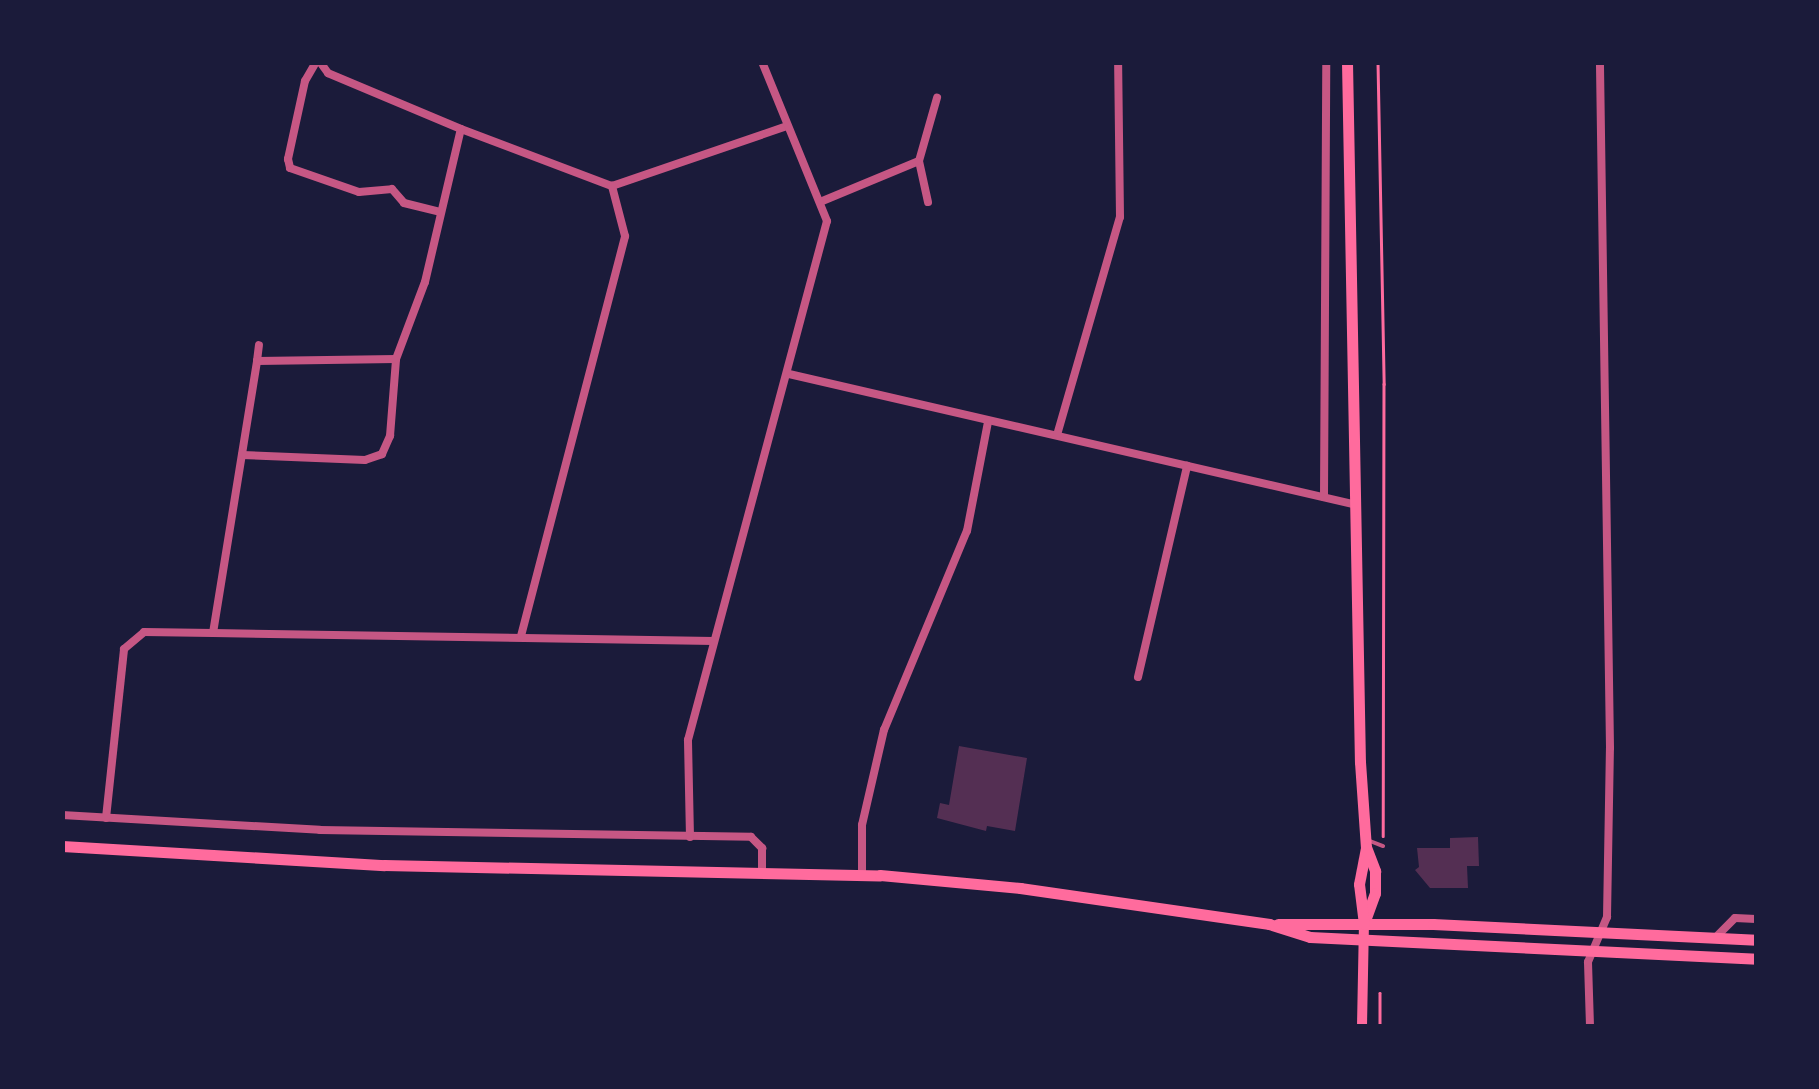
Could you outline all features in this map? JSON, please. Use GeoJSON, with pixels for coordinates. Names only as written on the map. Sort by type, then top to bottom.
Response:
{"type":"FeatureCollection","features":[{"type":"Feature","properties":{"kind":"main road"},"geometry":{"type":"LineString","coordinates":[[1347,62],[1353,504],[1366,843],[1375,871],[1376,893],[1364,924],[1362,1026]]}},
{"type":"Feature","properties":{"kind":"main road"},"geometry":{"type":"LineString","coordinates":[[62,846],[384,865],[862,874],[1020,888],[1269,924],[1364,924],[1756,940]]}},
{"type":"Feature","properties":{"kind":"main road"},"geometry":{"type":"LineString","coordinates":[[1269,924],[1310,937],[1363,941],[1756,959]]}},
{"type":"Feature","properties":{"kind":"street"},"geometry":{"type":"LineString","coordinates":[[439,212],[404,204],[385,187],[358,192],[290,168],[288,159],[305,81],[318,62],[328,73],[612,186],[787,126]]}},
{"type":"Feature","properties":{"kind":"street"},"geometry":{"type":"LineString","coordinates":[[690,837],[688,740],[828,222],[762,62]]}},
{"type":"Feature","properties":{"kind":"street"},"geometry":{"type":"LineString","coordinates":[[1057,435],[1120,217],[1118,62]]}},
{"type":"Feature","properties":{"kind":"street"},"geometry":{"type":"LineString","coordinates":[[1324,497],[1326,62]]}},
{"type":"Feature","properties":{"kind":"street"},"geometry":{"type":"LineString","coordinates":[[1590,1026],[1592,950],[1607,917],[1610,748],[1600,62]]}},
{"type":"Feature","properties":{"kind":"street"},"geometry":{"type":"LineString","coordinates":[[928,202],[919,161],[938,98]]}},
{"type":"Feature","properties":{"kind":"street"},"geometry":{"type":"LineString","coordinates":[[242,455],[366,460],[382,454],[390,436],[396,359],[425,282],[461,129]]}},
{"type":"Feature","properties":{"kind":"street"},"geometry":{"type":"LineString","coordinates":[[820,202],[919,161]]}},
{"type":"Feature","properties":{"kind":"street"},"geometry":{"type":"LineString","coordinates":[[520,636],[625,236],[612,186]]}},
{"type":"Feature","properties":{"kind":"street"},"geometry":{"type":"LineString","coordinates":[[213,633],[259,345]]}},
{"type":"Feature","properties":{"kind":"street"},"geometry":{"type":"LineString","coordinates":[[257,361],[396,359]]}},
{"type":"Feature","properties":{"kind":"street"},"geometry":{"type":"LineString","coordinates":[[789,374],[1353,504]]}},
{"type":"Feature","properties":{"kind":"street"},"geometry":{"type":"LineString","coordinates":[[862,874],[862,825],[884,730],[967,531],[988,422]]}},
{"type":"Feature","properties":{"kind":"street"},"geometry":{"type":"LineString","coordinates":[[1138,677],[1187,466]]}},
{"type":"Feature","properties":{"kind":"street"},"geometry":{"type":"LineString","coordinates":[[106,818],[124,649],[144,632],[714,641]]}},
{"type":"Feature","properties":{"kind":"street"},"geometry":{"type":"LineString","coordinates":[[62,815],[320,830],[751,837],[762,848],[762,872]]}},
{"type":"Feature","properties":{"kind":"street"},"geometry":{"type":"LineString","coordinates":[[1715,938],[1735,918],[1756,918]]}},
{"type":"Feature","properties":{"kind":"lane"},"geometry":{"type":"LineString","coordinates":[[1366,843],[1383,846]]}},
{"type":"Feature","properties":{"kind":"path"},"geometry":{"type":"LineString","coordinates":[[1378,62],[1384,423],[1383,846]]}},
{"type":"Feature","properties":{"kind":"path"},"geometry":{"type":"LineString","coordinates":[[1380,993],[1380,1026]]}},
{"type":"Feature","properties":{"kind":"building"},"geometry":{"type":"Polygon","coordinates":[[[959,746],[1027,758],[1015,831],[987,826],[986,831],[937,818],[940,803],[949,805],[959,746]]]}},
{"type":"Feature","properties":{"kind":"building"},"geometry":{"type":"Polygon","coordinates":[[[1478,837],[1479,866],[1467,866],[1468,888],[1430,888],[1415,870],[1419,867],[1417,848],[1450,848],[1450,838],[1478,837]]]}}]}
